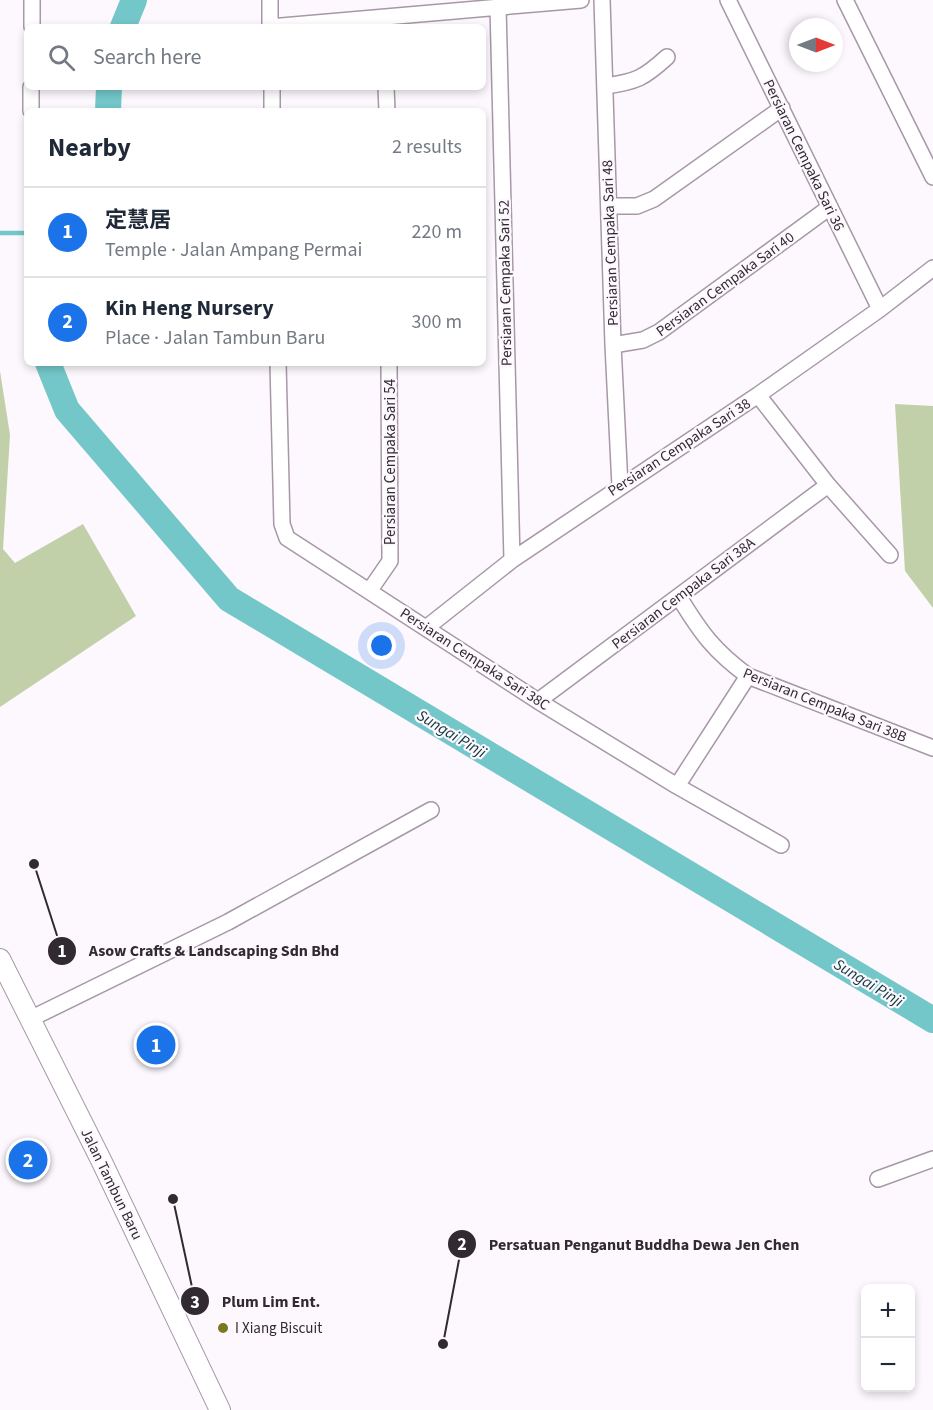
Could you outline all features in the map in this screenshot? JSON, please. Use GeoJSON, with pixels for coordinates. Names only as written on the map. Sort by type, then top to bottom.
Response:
{"type":"FeatureCollection","features":[{"type":"Feature","properties":{"kind":"main road","name":"Jalan Tambun Baru"},"geometry":{"type":"LineString","coordinates":[[0,959],[101,1160],[220,1410]]}},
{"type":"Feature","properties":{"kind":"street"},"geometry":{"type":"LineString","coordinates":[[32,0],[32,24]]}},
{"type":"Feature","properties":{"kind":"street"},"geometry":{"type":"LineString","coordinates":[[270,0],[270,24]]}},
{"type":"Feature","properties":{"kind":"street"},"geometry":{"type":"LineString","coordinates":[[340,24],[386,22],[498,7],[581,0]]}},
{"type":"Feature","properties":{"kind":"street","name":"Persiaran Cempaka Sari 48"},"geometry":{"type":"LineString","coordinates":[[602,0],[620,486]]}},
{"type":"Feature","properties":{"kind":"street","name":"Persiaran Cempaka Sari 36"},"geometry":{"type":"LineString","coordinates":[[728,0],[880,309]]}},
{"type":"Feature","properties":{"kind":"street"},"geometry":{"type":"LineString","coordinates":[[845,0],[933,177]]}},
{"type":"Feature","properties":{"kind":"street","name":"Persiaran Cempaka Sari 52"},"geometry":{"type":"LineString","coordinates":[[498,7],[512,560]]}},
{"type":"Feature","properties":{"kind":"street"},"geometry":{"type":"LineString","coordinates":[[605,86],[627,84],[646,76],[667,57]]}},
{"type":"Feature","properties":{"kind":"street"},"geometry":{"type":"LineString","coordinates":[[31,90],[31,108]]}},
{"type":"Feature","properties":{"kind":"street"},"geometry":{"type":"LineString","coordinates":[[272,90],[272,108]]}},
{"type":"Feature","properties":{"kind":"street"},"geometry":{"type":"LineString","coordinates":[[386,90],[387,108]]}},
{"type":"Feature","properties":{"kind":"street"},"geometry":{"type":"LineString","coordinates":[[609,206],[637,206],[654,199],[782,108]]}},
{"type":"Feature","properties":{"kind":"street","name":"Persiaran Cempaka Sari 40"},"geometry":{"type":"LineString","coordinates":[[613,345],[643,340],[659,332],[830,207]]}},
{"type":"Feature","properties":{"kind":"street","name":"Persiaran Cempaka Sari 38"},"geometry":{"type":"LineString","coordinates":[[426,628],[512,560],[758,395],[880,309],[933,268]]}},
{"type":"Feature","properties":{"kind":"street","name":"Persiaran Cempaka Sari 38C"},"geometry":{"type":"LineString","coordinates":[[278,366],[282,524],[287,538],[538,701],[677,786],[781,845]]}},
{"type":"Feature","properties":{"kind":"street","name":"Persiaran Cempaka Sari 54"},"geometry":{"type":"LineString","coordinates":[[370,590],[390,561],[389,366]]}},
{"type":"Feature","properties":{"kind":"street"},"geometry":{"type":"LineString","coordinates":[[758,395],[828,485],[890,555]]}},
{"type":"Feature","properties":{"kind":"street","name":"Persiaran Cempaka Sari 38A"},"geometry":{"type":"LineString","coordinates":[[538,701],[828,485]]}},
{"type":"Feature","properties":{"kind":"street","name":"Persiaran Cempaka Sari 38B"},"geometry":{"type":"LineString","coordinates":[[679,597],[703,636],[725,660],[748,676],[933,748]]}},
{"type":"Feature","properties":{"kind":"street"},"geometry":{"type":"LineString","coordinates":[[677,786],[748,676]]}},
{"type":"Feature","properties":{"kind":"street"},"geometry":{"type":"LineString","coordinates":[[30,1019],[228,922],[431,810]]}},
{"type":"Feature","properties":{"kind":"street"},"geometry":{"type":"LineString","coordinates":[[878,1179],[933,1159]]}},
{"type":"Feature","properties":{"kind":"green space"},"geometry":{"type":"Polygon","coordinates":[[[0,371],[10,435],[3,549],[15,563],[83,524],[136,616],[0,707],[0,371]]]}},
{"type":"Feature","properties":{"kind":"green space"},"geometry":{"type":"Polygon","coordinates":[[[895,404],[933,406],[933,608],[905,571],[895,404]]]}},
{"type":"Feature","properties":{"kind":"waterway","name":"Sungai Pinji"},"geometry":{"type":"LineString","coordinates":[[124,24],[134,0]]}},
{"type":"Feature","properties":{"kind":"waterway","name":"Sungai Pinji"},"geometry":{"type":"LineString","coordinates":[[108,108],[109,90]]}},
{"type":"Feature","properties":{"kind":"waterway"},"geometry":{"type":"LineString","coordinates":[[0,233],[24,233]]}},
{"type":"Feature","properties":{"kind":"waterway","name":"Sungai Pinji"},"geometry":{"type":"LineString","coordinates":[[49,366],[67,410],[229,599],[933,1020]]}},
{"type":"Feature","properties":{"kind":"place","name":"Asow Crafts & Landscaping Sdn Bhd"},"geometry":{"type":"Point","coordinates":[34,864]}},
{"type":"Feature","properties":{"kind":"place","name":"定慧居"},"geometry":{"type":"Point","coordinates":[156,1045]}},
{"type":"Feature","properties":{"kind":"place","name":"Kin Heng Nursery"},"geometry":{"type":"Point","coordinates":[28,1160]}},
{"type":"Feature","properties":{"kind":"place","name":"Plum Lim Ent."},"geometry":{"type":"Point","coordinates":[173,1199]}},
{"type":"Feature","properties":{"kind":"place","name":"I Xiang Biscuit"},"geometry":{"type":"Point","coordinates":[223,1328]}},
{"type":"Feature","properties":{"kind":"place","name":"Persatuan Penganut Buddha Dewa Jen Chen"},"geometry":{"type":"Point","coordinates":[443,1344]}}]}
